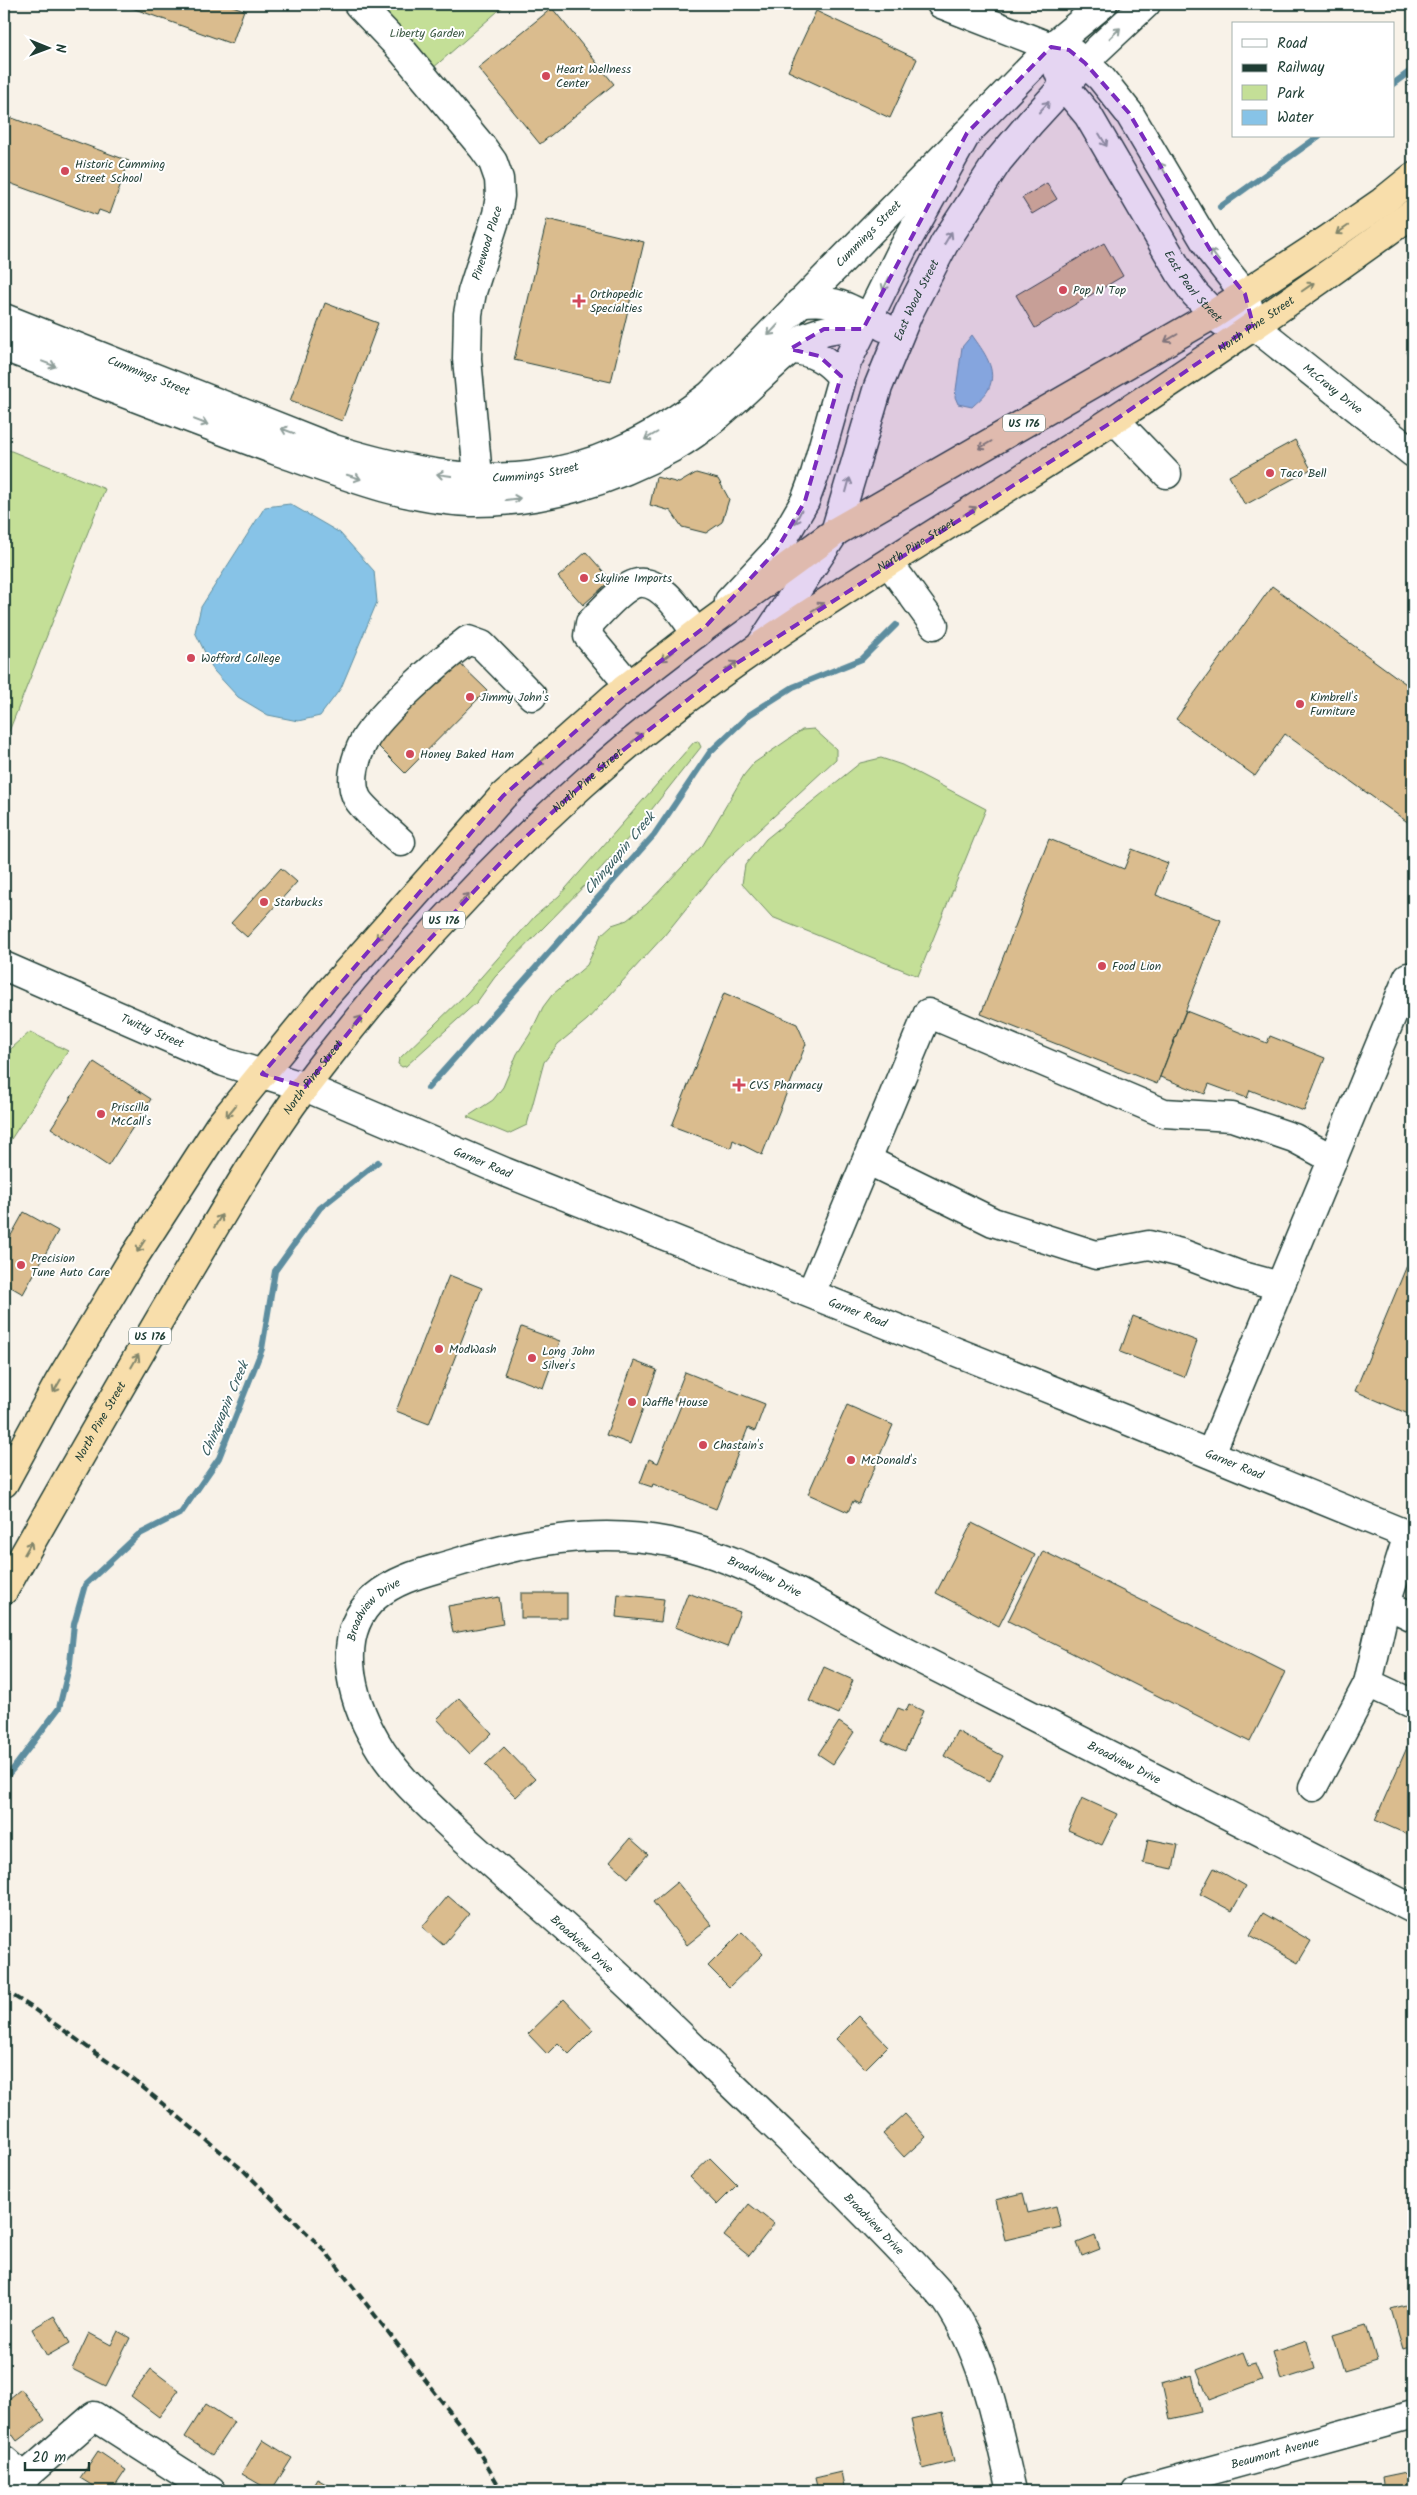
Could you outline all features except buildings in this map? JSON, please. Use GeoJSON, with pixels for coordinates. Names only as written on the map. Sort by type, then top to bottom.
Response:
{"type":"FeatureCollection","features":[{"type":"Feature","properties":{"kind":"highway","name":"US 176"},"geometry":{"type":"LineString","coordinates":[[4,1482],[59,1382],[129,1265],[219,1126],[327,994],[503,796],[629,685],[835,532],[1214,314],[1382,202],[1413,176]]}},
{"type":"Feature","properties":{"kind":"highway","name":"North Pine Street"},"geometry":{"type":"LineString","coordinates":[[4,1590],[166,1307],[241,1183],[305,1087],[381,992],[452,910],[515,846],[599,769],[653,725],[762,643],[1115,420],[1254,325],[1413,212]]}},
{"type":"Feature","properties":{"kind":"street","name":"Pinewood Place"},"geometry":{"type":"LineString","coordinates":[[358,4],[400,48],[483,148],[493,162],[499,179],[500,196],[497,214],[472,292],[468,314],[467,359],[479,490]]}},
{"type":"Feature","properties":{"kind":"street"},"geometry":{"type":"LineString","coordinates":[[941,4],[1051,47],[1069,50],[1101,78],[1129,113],[1212,253],[1245,294],[1254,325]]}},
{"type":"Feature","properties":{"kind":"street"},"geometry":{"type":"LineString","coordinates":[[629,685],[588,636],[590,623],[631,585],[647,584],[665,592],[701,630],[776,551],[806,501],[816,474],[841,376],[902,250],[967,133],[1051,47],[1103,4]]}},
{"type":"Feature","properties":{"kind":"street","name":"East Wood Street"},"geometry":{"type":"LineString","coordinates":[[762,643],[835,532],[878,387],[899,335],[944,244],[970,201],[1005,153],[1085,63],[1146,4]]}},
{"type":"Feature","properties":{"kind":"street","name":"East Pearl Street"},"geometry":{"type":"LineString","coordinates":[[1051,47],[1064,86],[1088,115],[1180,273],[1195,294],[1221,321],[1254,325]]}},
{"type":"Feature","properties":{"kind":"street","name":"Cummings Street"},"geometry":{"type":"LineString","coordinates":[[4,346],[342,474],[402,492],[441,499],[573,468],[643,440],[678,420],[710,395],[967,133]]}},
{"type":"Feature","properties":{"kind":"street"},"geometry":{"type":"LineString","coordinates":[[891,209],[902,250]]}},
{"type":"Feature","properties":{"kind":"street"},"geometry":{"type":"LineString","coordinates":[[799,303],[817,300],[836,302],[854,308],[866,324],[899,335]]}},
{"type":"Feature","properties":{"kind":"street","name":"Cummings Street"},"geometry":{"type":"LineString","coordinates":[[4,318],[334,449],[511,500],[558,492],[604,479],[639,465],[676,445],[708,423],[790,349],[806,337],[824,329],[866,324]]}},
{"type":"Feature","properties":{"kind":"street","name":"McCravy Drive"},"geometry":{"type":"LineString","coordinates":[[1254,325],[1413,452]]}},
{"type":"Feature","properties":{"kind":"street"},"geometry":{"type":"LineString","coordinates":[[790,349],[805,351],[819,356],[841,376]]}},
{"type":"Feature","properties":{"kind":"street"},"geometry":{"type":"LineString","coordinates":[[1115,420],[1167,474]]}},
{"type":"Feature","properties":{"kind":"street"},"geometry":{"type":"LineString","coordinates":[[889,563],[934,625]]}},
{"type":"Feature","properties":{"kind":"street"},"geometry":{"type":"LineString","coordinates":[[401,842],[356,797],[353,783],[353,769],[364,741],[387,714],[448,655],[468,640],[482,645],[532,696]]}},
{"type":"Feature","properties":{"kind":"street","name":"Twitty Street"},"geometry":{"type":"LineString","coordinates":[[4,966],[224,1062],[305,1087]]}},
{"type":"Feature","properties":{"kind":"street"},"geometry":{"type":"LineString","coordinates":[[1211,1453],[1408,977]]}},
{"type":"Feature","properties":{"kind":"street"},"geometry":{"type":"LineString","coordinates":[[812,1293],[928,1013],[1164,1113],[1232,1117],[1294,1138],[1333,1159]]}},
{"type":"Feature","properties":{"kind":"street","name":"Garner Road"},"geometry":{"type":"LineString","coordinates":[[305,1087],[505,1172],[1211,1453],[1411,1536]]}},
{"type":"Feature","properties":{"kind":"street"},"geometry":{"type":"LineString","coordinates":[[867,1160],[993,1222],[1096,1255],[1149,1245],[1181,1253],[1239,1275],[1280,1286]]}},
{"type":"Feature","properties":{"kind":"street","name":"Broadview Drive"},"geometry":{"type":"LineString","coordinates":[[1012,2491],[979,2363],[960,2319],[946,2300],[812,2160],[587,1947],[465,1841],[409,1786],[391,1765],[364,1718],[352,1678],[352,1635],[357,1619],[366,1605],[384,1589],[407,1578],[499,1550],[541,1540],[583,1536],[626,1537],[668,1542],[710,1553],[750,1569],[904,1651],[1413,1909]]}},
{"type":"Feature","properties":{"kind":"street"},"geometry":{"type":"LineString","coordinates":[[1314,1787],[1368,1683],[1386,1604],[1411,1536]]}},
{"type":"Feature","properties":{"kind":"street"},"geometry":{"type":"LineString","coordinates":[[1386,1604],[1413,1617]]}},
{"type":"Feature","properties":{"kind":"street"},"geometry":{"type":"LineString","coordinates":[[1368,1683],[1413,1704]]}},
{"type":"Feature","properties":{"kind":"street","name":"Beaumont Avenue"},"geometry":{"type":"LineString","coordinates":[[1136,2491],[1413,2415]]}},
{"type":"Feature","properties":{"kind":"street"},"geometry":{"type":"LineString","coordinates":[[4,2460],[17,2484],[94,2416],[211,2491]]}},
{"type":"Feature","properties":{"kind":"highlighted area"},"geometry":{"type":"Polygon","coordinates":[[[1051,47],[1069,50],[1085,63],[1129,113],[1212,253],[1245,294],[1253,325],[1115,420],[723,672],[599,769],[515,847],[381,992],[305,1087],[262,1074],[503,796],[614,697],[706,626],[776,551],[805,501],[841,376],[819,356],[790,349],[824,329],[863,329],[967,133],[1051,47]]]}},
{"type":"Feature","properties":{"kind":"green space","name":"Liberty Garden"},"geometry":{"type":"Polygon","coordinates":[[[360,4],[506,4],[424,76],[360,4]]]}},
{"type":"Feature","properties":{"kind":"green space"},"geometry":{"type":"Polygon","coordinates":[[[4,448],[105,489],[4,744],[4,448]]]}},
{"type":"Feature","properties":{"kind":"green space"},"geometry":{"type":"Polygon","coordinates":[[[814,729],[836,749],[836,759],[721,865],[664,936],[587,1020],[558,1044],[544,1062],[527,1125],[508,1134],[467,1117],[493,1100],[503,1087],[517,1054],[530,1034],[543,1007],[552,995],[587,965],[601,935],[612,925],[627,920],[647,904],[703,845],[744,775],[754,763],[802,730],[814,729]]]}},
{"type":"Feature","properties":{"kind":"green space"},"geometry":{"type":"Polygon","coordinates":[[[698,741],[701,747],[633,833],[592,878],[495,977],[477,1002],[406,1066],[402,1067],[398,1064],[399,1059],[467,993],[535,916],[559,896],[694,742],[698,741]]]}},
{"type":"Feature","properties":{"kind":"green space"},"geometry":{"type":"Polygon","coordinates":[[[881,758],[902,765],[986,809],[918,976],[772,917],[742,884],[745,865],[766,839],[860,763],[881,758]]]}},
{"type":"Feature","properties":{"kind":"green space"},"geometry":{"type":"Polygon","coordinates":[[[30,1032],[68,1051],[4,1150],[4,1055],[30,1032]]]}},
{"type":"Feature","properties":{"kind":"water"},"geometry":{"type":"Polygon","coordinates":[[[972,335],[988,361],[992,375],[987,392],[972,407],[958,404],[955,397],[962,347],[972,335]]]}},
{"type":"Feature","properties":{"kind":"water"},"geometry":{"type":"Polygon","coordinates":[[[290,504],[340,533],[374,571],[377,602],[341,688],[320,716],[298,721],[268,715],[238,697],[214,671],[195,632],[201,607],[265,507],[290,504]]]}},
{"type":"Feature","properties":{"kind":"waterway","name":"Chinquapin Creek"},"geometry":{"type":"LineString","coordinates":[[1394,83],[1413,69]]}},
{"type":"Feature","properties":{"kind":"waterway","name":"Chinquapin Creek"},"geometry":{"type":"LineString","coordinates":[[1220,207],[1316,138]]}},
{"type":"Feature","properties":{"kind":"waterway","name":"Chinquapin Creek"},"geometry":{"type":"LineString","coordinates":[[428,1088],[654,835],[710,752],[749,715],[793,687],[862,659],[896,625]]}},
{"type":"Feature","properties":{"kind":"waterway","name":"Chinquapin Creek"},"geometry":{"type":"LineString","coordinates":[[4,1779],[59,1708],[70,1663],[74,1624],[85,1585],[138,1535],[181,1513],[219,1458],[262,1349],[275,1271],[320,1208],[378,1162]]}},
{"type":"Feature","properties":{"kind":"railway"},"geometry":{"type":"LineString","coordinates":[[4,1990],[135,2081],[243,2170],[326,2252],[471,2439],[502,2491]]}},
{"type":"Feature","properties":{"kind":"place","name":"Heart Wellness Center"},"geometry":{"type":"Point","coordinates":[546,76]}},
{"type":"Feature","properties":{"kind":"place","name":"Historic Cumming Street School"},"geometry":{"type":"Point","coordinates":[65,171]}},
{"type":"Feature","properties":{"kind":"place","name":"Pop N Top"},"geometry":{"type":"Point","coordinates":[1063,290]}},
{"type":"Feature","properties":{"kind":"place","name":"Orthopedic Specialties"},"geometry":{"type":"Point","coordinates":[579,301]}},
{"type":"Feature","properties":{"kind":"place","name":"Taco Bell"},"geometry":{"type":"Point","coordinates":[1270,473]}},
{"type":"Feature","properties":{"kind":"place","name":"Skyline Imports"},"geometry":{"type":"Point","coordinates":[584,578]}},
{"type":"Feature","properties":{"kind":"place","name":"Wofford College"},"geometry":{"type":"Point","coordinates":[191,658]}},
{"type":"Feature","properties":{"kind":"place","name":"Jimmy John's"},"geometry":{"type":"Point","coordinates":[470,697]}},
{"type":"Feature","properties":{"kind":"place","name":"Kimbrell's Furniture"},"geometry":{"type":"Point","coordinates":[1300,704]}},
{"type":"Feature","properties":{"kind":"place","name":"Honey Baked Ham"},"geometry":{"type":"Point","coordinates":[410,754]}},
{"type":"Feature","properties":{"kind":"place","name":"Starbucks"},"geometry":{"type":"Point","coordinates":[264,902]}},
{"type":"Feature","properties":{"kind":"place","name":"Food Lion"},"geometry":{"type":"Point","coordinates":[1102,966]}},
{"type":"Feature","properties":{"kind":"place","name":"CVS Pharmacy"},"geometry":{"type":"Point","coordinates":[739,1085]}},
{"type":"Feature","properties":{"kind":"place","name":"Priscilla McCall's"},"geometry":{"type":"Point","coordinates":[101,1114]}},
{"type":"Feature","properties":{"kind":"place","name":"Precision Tune Auto Care"},"geometry":{"type":"Point","coordinates":[21,1265]}},
{"type":"Feature","properties":{"kind":"place","name":"ModWash"},"geometry":{"type":"Point","coordinates":[439,1349]}},
{"type":"Feature","properties":{"kind":"place","name":"Long John Silver's"},"geometry":{"type":"Point","coordinates":[532,1358]}},
{"type":"Feature","properties":{"kind":"place","name":"Waffle House"},"geometry":{"type":"Point","coordinates":[632,1402]}},
{"type":"Feature","properties":{"kind":"place","name":"Chastain's"},"geometry":{"type":"Point","coordinates":[703,1445]}},
{"type":"Feature","properties":{"kind":"place","name":"McDonald's"},"geometry":{"type":"Point","coordinates":[851,1460]}}]}
